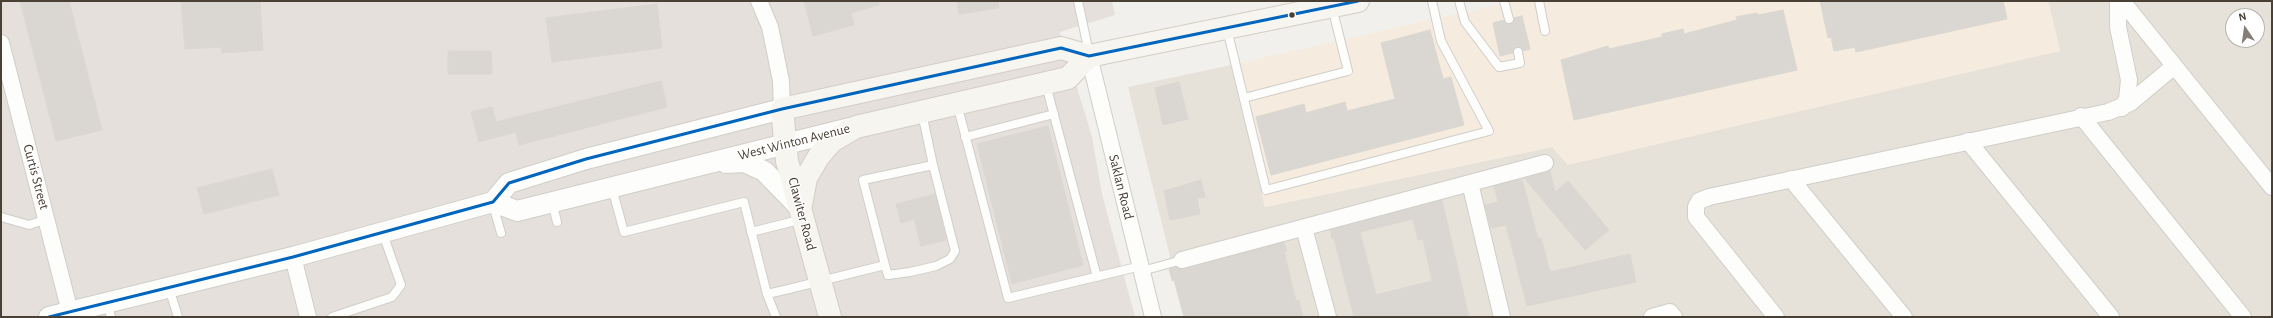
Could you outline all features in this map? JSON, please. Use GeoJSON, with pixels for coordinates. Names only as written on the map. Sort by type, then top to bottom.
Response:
{"type":"FeatureCollection","features":[{"type":"Feature","properties":{"kind":"main road"},"geometry":{"type":"LineString","coordinates":[[782,109],[1061,48],[1089,56],[1358,1]]}},
{"type":"Feature","properties":{"kind":"main road","name":"West Winton Avenue"},"geometry":{"type":"LineString","coordinates":[[856,127],[1068,78],[1089,56]]}},
{"type":"Feature","properties":{"kind":"main road","name":"Clawiter Road"},"geometry":{"type":"LineString","coordinates":[[782,109],[784,143],[830,317]]}},
{"type":"Feature","properties":{"kind":"main road"},"geometry":{"type":"LineString","coordinates":[[802,213],[806,178],[819,156],[832,142],[856,127]]}},
{"type":"Feature","properties":{"kind":"street"},"geometry":{"type":"LineString","coordinates":[[49,317],[70,312],[109,310],[169,288],[293,257],[382,231],[493,202],[508,183],[586,159],[782,109],[781,81],[770,27],[759,1]]}},
{"type":"Feature","properties":{"kind":"street"},"geometry":{"type":"LineString","coordinates":[[2118,1],[2118,27],[2128,80],[2127,99],[2122,108]]}},
{"type":"Feature","properties":{"kind":"street"},"geometry":{"type":"LineString","coordinates":[[2122,1],[2173,67],[2272,187]]}},
{"type":"Feature","properties":{"kind":"street","name":"Curtis Street"},"geometry":{"type":"LineString","coordinates":[[1,43],[70,312]]}},
{"type":"Feature","properties":{"kind":"street","name":"Saklan Road"},"geometry":{"type":"LineString","coordinates":[[1089,56],[1153,317]]}},
{"type":"Feature","properties":{"kind":"street"},"geometry":{"type":"LineString","coordinates":[[1776,317],[1696,217],[1696,207],[1699,201],[1709,197],[2122,108],[2173,67]]}},
{"type":"Feature","properties":{"kind":"street"},"geometry":{"type":"LineString","coordinates":[[2081,116],[2243,317]]}},
{"type":"Feature","properties":{"kind":"street","name":"West Winton Avenue"},"geometry":{"type":"LineString","coordinates":[[493,202],[516,211],[784,143],[856,127]]}},
{"type":"Feature","properties":{"kind":"street"},"geometry":{"type":"LineString","coordinates":[[1968,141],[2111,317]]}},
{"type":"Feature","properties":{"kind":"street"},"geometry":{"type":"LineString","coordinates":[[700,165],[744,162],[758,168],[764,171],[802,213]]}},
{"type":"Feature","properties":{"kind":"street"},"geometry":{"type":"LineString","coordinates":[[1182,260],[1545,163]]}},
{"type":"Feature","properties":{"kind":"street"},"geometry":{"type":"LineString","coordinates":[[1791,179],[1904,317]]}},
{"type":"Feature","properties":{"kind":"street"},"geometry":{"type":"LineString","coordinates":[[1470,183],[1502,317]]}},
{"type":"Feature","properties":{"kind":"street"},"geometry":{"type":"LineString","coordinates":[[1304,228],[1328,317]]}},
{"type":"Feature","properties":{"kind":"street"},"geometry":{"type":"LineString","coordinates":[[293,257],[308,317]]}},
{"type":"Feature","properties":{"kind":"street"},"geometry":{"type":"LineString","coordinates":[[1652,317],[1672,315]]}},
{"type":"Feature","properties":{"kind":"lane"},"geometry":{"type":"LineString","coordinates":[[1078,1],[1089,56]]}},
{"type":"Feature","properties":{"kind":"lane"},"geometry":{"type":"LineString","coordinates":[[1227,29],[1266,190],[1489,131],[1441,41],[1432,1]]}},
{"type":"Feature","properties":{"kind":"lane"},"geometry":{"type":"LineString","coordinates":[[1459,1],[1465,22],[1499,67],[1520,63],[1518,52]]}},
{"type":"Feature","properties":{"kind":"lane"},"geometry":{"type":"LineString","coordinates":[[1504,1],[1509,19]]}},
{"type":"Feature","properties":{"kind":"lane"},"geometry":{"type":"LineString","coordinates":[[1539,1],[1545,31]]}},
{"type":"Feature","properties":{"kind":"lane"},"geometry":{"type":"LineString","coordinates":[[1244,98],[1348,71],[1332,6]]}},
{"type":"Feature","properties":{"kind":"lane"},"geometry":{"type":"LineString","coordinates":[[1046,83],[1096,277]]}},
{"type":"Feature","properties":{"kind":"lane"},"geometry":{"type":"LineString","coordinates":[[957,104],[1008,298],[1096,277],[1182,260]]}},
{"type":"Feature","properties":{"kind":"lane"},"geometry":{"type":"LineString","coordinates":[[922,112],[933,164],[955,251],[950,259],[936,266],[888,275],[863,180],[933,164]]}},
{"type":"Feature","properties":{"kind":"lane"},"geometry":{"type":"LineString","coordinates":[[965,137],[1054,114]]}},
{"type":"Feature","properties":{"kind":"lane"},"geometry":{"type":"LineString","coordinates":[[612,187],[624,232],[744,202],[767,294],[776,317]]}},
{"type":"Feature","properties":{"kind":"lane"},"geometry":{"type":"LineString","coordinates":[[493,202],[501,233]]}},
{"type":"Feature","properties":{"kind":"lane"},"geometry":{"type":"LineString","coordinates":[[552,202],[558,222]]}},
{"type":"Feature","properties":{"kind":"lane"},"geometry":{"type":"LineString","coordinates":[[751,232],[802,213]]}},
{"type":"Feature","properties":{"kind":"lane"},"geometry":{"type":"LineString","coordinates":[[1,217],[29,225],[47,219]]}},
{"type":"Feature","properties":{"kind":"lane"},"geometry":{"type":"LineString","coordinates":[[332,317],[392,297],[401,285],[382,231]]}},
{"type":"Feature","properties":{"kind":"lane"},"geometry":{"type":"LineString","coordinates":[[767,294],[885,265]]}},
{"type":"Feature","properties":{"kind":"lane"},"geometry":{"type":"LineString","coordinates":[[169,288],[178,317]]}},
{"type":"Feature","properties":{"kind":"shaded area"},"geometry":{"type":"Polygon","coordinates":[[[1,1],[1112,1],[1115,15],[1060,32],[1092,137],[1102,194],[1135,317],[1,317],[1,1]]]}},
{"type":"Feature","properties":{"kind":"shaded area"},"geometry":{"type":"Polygon","coordinates":[[[1514,1],[2048,1],[2060,51],[1568,165],[1552,147],[1265,207],[1231,65],[1514,1]]]}},
{"type":"Feature","properties":{"kind":"shaded area"},"geometry":{"type":"Polygon","coordinates":[[[2048,1],[2272,1],[2272,317],[1185,317],[1128,87],[1231,65],[1265,207],[1552,147],[2060,51],[2048,1]]]}},
{"type":"Feature","properties":{"kind":"building"},"geometry":{"type":"Polygon","coordinates":[[[20,1],[69,1],[102,130],[56,141],[20,1]]]}},
{"type":"Feature","properties":{"kind":"building"},"geometry":{"type":"Polygon","coordinates":[[[181,1],[260,1],[263,50],[222,53],[221,47],[185,49],[181,1]]]}},
{"type":"Feature","properties":{"kind":"building"},"geometry":{"type":"Polygon","coordinates":[[[804,1],[879,1],[879,5],[851,13],[854,25],[813,36],[804,1]]]}},
{"type":"Feature","properties":{"kind":"building"},"geometry":{"type":"Polygon","coordinates":[[[957,1],[998,1],[999,8],[959,14],[957,1]]]}},
{"type":"Feature","properties":{"kind":"building"},"geometry":{"type":"Polygon","coordinates":[[[1820,1],[2003,1],[2007,19],[1856,52],[1855,47],[1834,51],[1831,37],[1828,38],[1820,1]]]}},
{"type":"Feature","properties":{"kind":"building"},"geometry":{"type":"Polygon","coordinates":[[[657,4],[662,48],[552,62],[546,18],[657,4]]]}},
{"type":"Feature","properties":{"kind":"building"},"geometry":{"type":"Polygon","coordinates":[[[1783,10],[1797,70],[1574,120],[1561,60],[1608,46],[1609,49],[1662,37],[1662,34],[1683,29],[1684,34],[1737,20],[1736,17],[1757,13],[1758,15],[1783,10]]]}},
{"type":"Feature","properties":{"kind":"building"},"geometry":{"type":"Polygon","coordinates":[[[1522,16],[1530,49],[1523,51],[1517,47],[1513,53],[1500,56],[1493,23],[1504,20],[1510,24],[1513,23],[1514,18],[1522,16]]]}},
{"type":"Feature","properties":{"kind":"building"},"geometry":{"type":"Polygon","coordinates":[[[1430,30],[1443,79],[1451,77],[1464,125],[1271,175],[1256,117],[1304,104],[1306,113],[1345,102],[1347,111],[1395,99],[1381,43],[1430,30]]]}},
{"type":"Feature","properties":{"kind":"building"},"geometry":{"type":"Polygon","coordinates":[[[448,51],[491,51],[492,74],[448,74],[448,51]]]}},
{"type":"Feature","properties":{"kind":"building"},"geometry":{"type":"Polygon","coordinates":[[[661,81],[667,107],[519,145],[516,132],[479,142],[471,112],[492,107],[496,122],[661,81]]]}},
{"type":"Feature","properties":{"kind":"building"},"geometry":{"type":"Polygon","coordinates":[[[1179,82],[1188,119],[1163,125],[1155,88],[1179,82]]]}},
{"type":"Feature","properties":{"kind":"building"},"geometry":{"type":"Polygon","coordinates":[[[1048,126],[1083,265],[1012,284],[977,144],[1048,126]]]}},
{"type":"Feature","properties":{"kind":"building"},"geometry":{"type":"Polygon","coordinates":[[[272,169],[279,195],[204,214],[197,188],[272,169]]]}},
{"type":"Feature","properties":{"kind":"building"},"geometry":{"type":"Polygon","coordinates":[[[1550,171],[1555,192],[1568,181],[1609,230],[1585,250],[1524,178],[1550,171]]]}},
{"type":"Feature","properties":{"kind":"building"},"geometry":{"type":"Polygon","coordinates":[[[1522,179],[1538,239],[1541,238],[1550,272],[1630,254],[1636,282],[1527,306],[1506,225],[1491,228],[1485,205],[1498,202],[1494,186],[1522,179]]]}},
{"type":"Feature","properties":{"kind":"building"},"geometry":{"type":"Polygon","coordinates":[[[1201,180],[1205,197],[1197,198],[1200,214],[1170,220],[1164,191],[1201,180]]]}},
{"type":"Feature","properties":{"kind":"building"},"geometry":{"type":"Polygon","coordinates":[[[935,194],[946,240],[921,246],[914,219],[901,223],[896,204],[935,194]]]}},
{"type":"Feature","properties":{"kind":"building"},"geometry":{"type":"Polygon","coordinates":[[[1442,200],[1469,317],[1354,317],[1334,238],[1332,239],[1330,230],[1442,200]],[[1413,219],[1360,232],[1376,295],[1432,281],[1423,239],[1418,240],[1413,219]]]}},
{"type":"Feature","properties":{"kind":"building"},"geometry":{"type":"Polygon","coordinates":[[[1284,242],[1287,251],[1284,251],[1296,301],[1299,300],[1303,317],[1184,317],[1174,280],[1172,281],[1169,269],[1176,267],[1184,269],[1284,242]]]}},
{"type":"Feature","properties":{"kind":"transit line"},"geometry":{"type":"LineString","coordinates":[[49,317],[293,257],[493,202],[509,183],[586,159],[782,109],[1061,48],[1089,56],[1358,1]]}}]}
